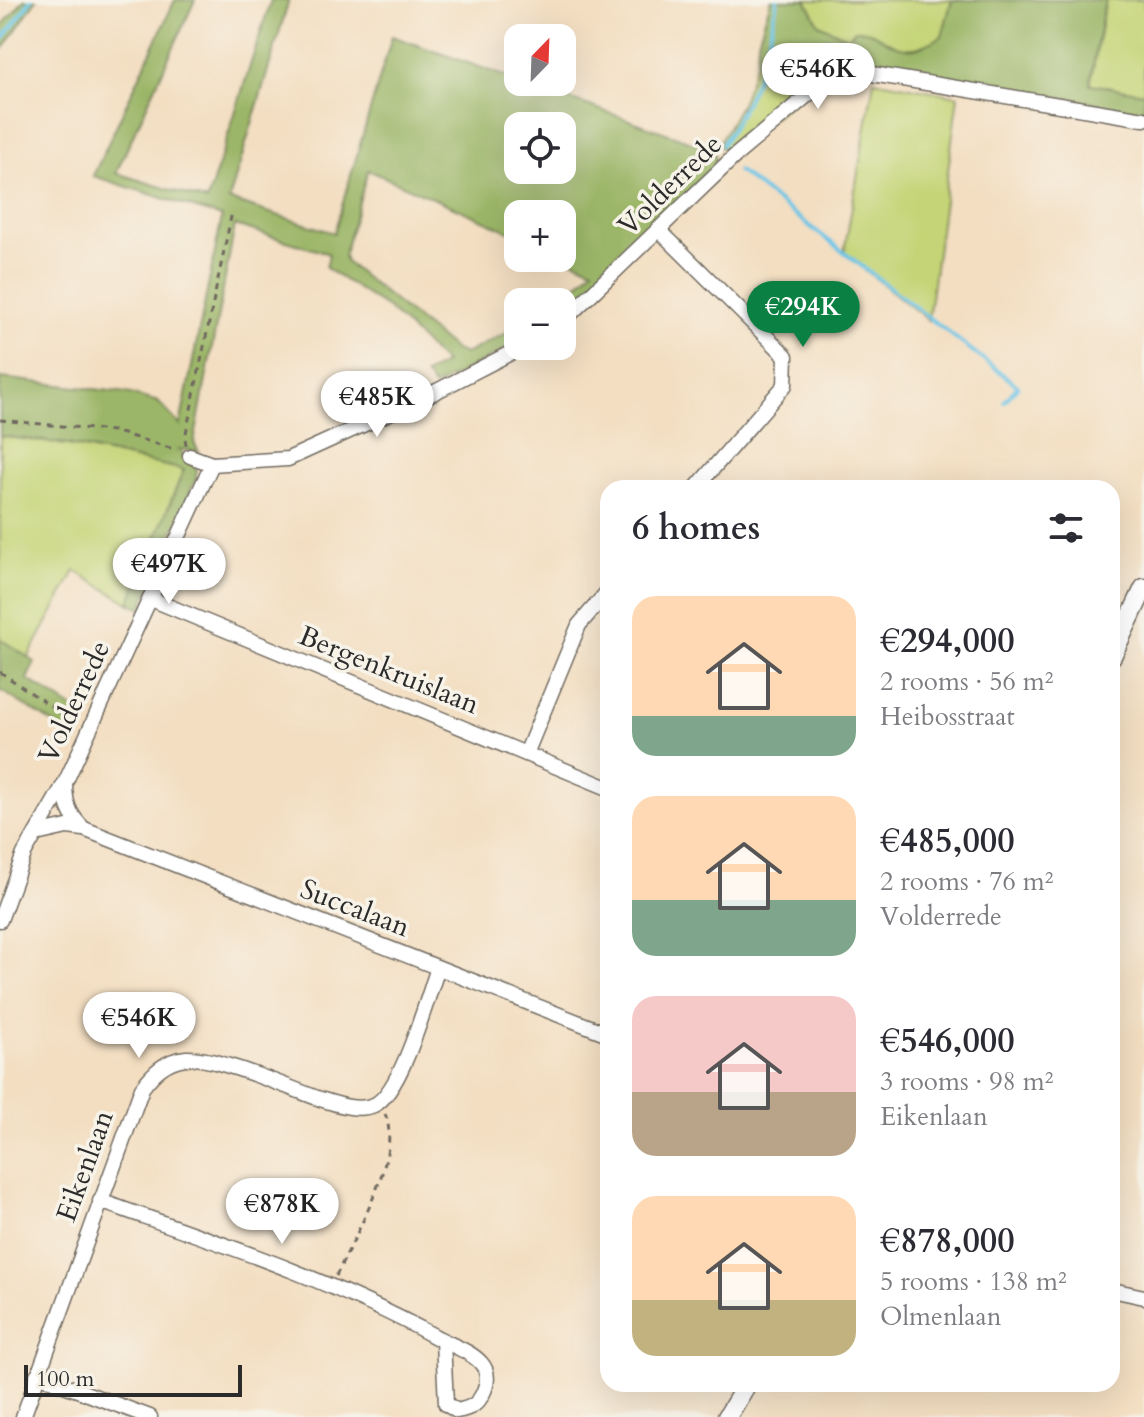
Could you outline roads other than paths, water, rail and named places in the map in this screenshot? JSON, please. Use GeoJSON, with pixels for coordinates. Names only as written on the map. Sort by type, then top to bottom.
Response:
{"type":"FeatureCollection","features":[{"type":"Feature","properties":{"kind":"street","name":"Volderrede"},"geometry":{"type":"LineString","coordinates":[[576,309],[736,155],[822,83],[848,70],[1144,119]]}},
{"type":"Feature","properties":{"kind":"street"},"geometry":{"type":"LineString","coordinates":[[660,231],[786,356],[785,385],[703,480]]}},
{"type":"Feature","properties":{"kind":"street"},"geometry":{"type":"LineString","coordinates":[[190,456],[212,464],[288,459],[433,393],[504,356]]}},
{"type":"Feature","properties":{"kind":"street","name":"Volderrede"},"geometry":{"type":"LineString","coordinates":[[0,920],[24,854],[65,783],[212,464]]}},
{"type":"Feature","properties":{"kind":"street"},"geometry":{"type":"LineString","coordinates":[[1120,640],[1143,594]]}},
{"type":"Feature","properties":{"kind":"street","name":"Bergenkruislaan"},"geometry":{"type":"LineString","coordinates":[[151,599],[600,785]]}},
{"type":"Feature","properties":{"kind":"street"},"geometry":{"type":"LineString","coordinates":[[526,754],[579,625],[600,600]]}},
{"type":"Feature","properties":{"kind":"street"},"geometry":{"type":"LineString","coordinates":[[65,783],[65,801],[72,819],[84,829]]}},
{"type":"Feature","properties":{"kind":"street","name":"Succalaan"},"geometry":{"type":"LineString","coordinates":[[36,834],[67,827],[84,829],[600,1031]]}},
{"type":"Feature","properties":{"kind":"street","name":"Eikenlaan"},"geometry":{"type":"LineString","coordinates":[[23,1417],[142,1088],[154,1072],[170,1062],[188,1058],[345,1107],[374,1105],[394,1085],[438,968]]}},
{"type":"Feature","properties":{"kind":"street"},"geometry":{"type":"LineString","coordinates":[[100,1201],[331,1286],[443,1341],[477,1359],[487,1372],[487,1385],[478,1403],[455,1414],[446,1404],[442,1391],[443,1341]]}},
{"type":"Feature","properties":{"kind":"street"},"geometry":{"type":"LineString","coordinates":[[1120,1292],[1144,1297]]}},
{"type":"Feature","properties":{"kind":"street"},"geometry":{"type":"LineString","coordinates":[[37,1375],[150,1417]]}},
{"type":"Feature","properties":{"kind":"street"},"geometry":{"type":"LineString","coordinates":[[727,1417],[742,1392]]}},
{"type":"Feature","properties":{"kind":"waterway"},"geometry":{"type":"LineString","coordinates":[[0,43],[31,0]]}},
{"type":"Feature","properties":{"kind":"waterway"},"geometry":{"type":"LineString","coordinates":[[722,145],[758,76],[777,0]]}},
{"type":"Feature","properties":{"kind":"waterway"},"geometry":{"type":"LineString","coordinates":[[738,171],[1018,386],[1004,402]]}}]}
